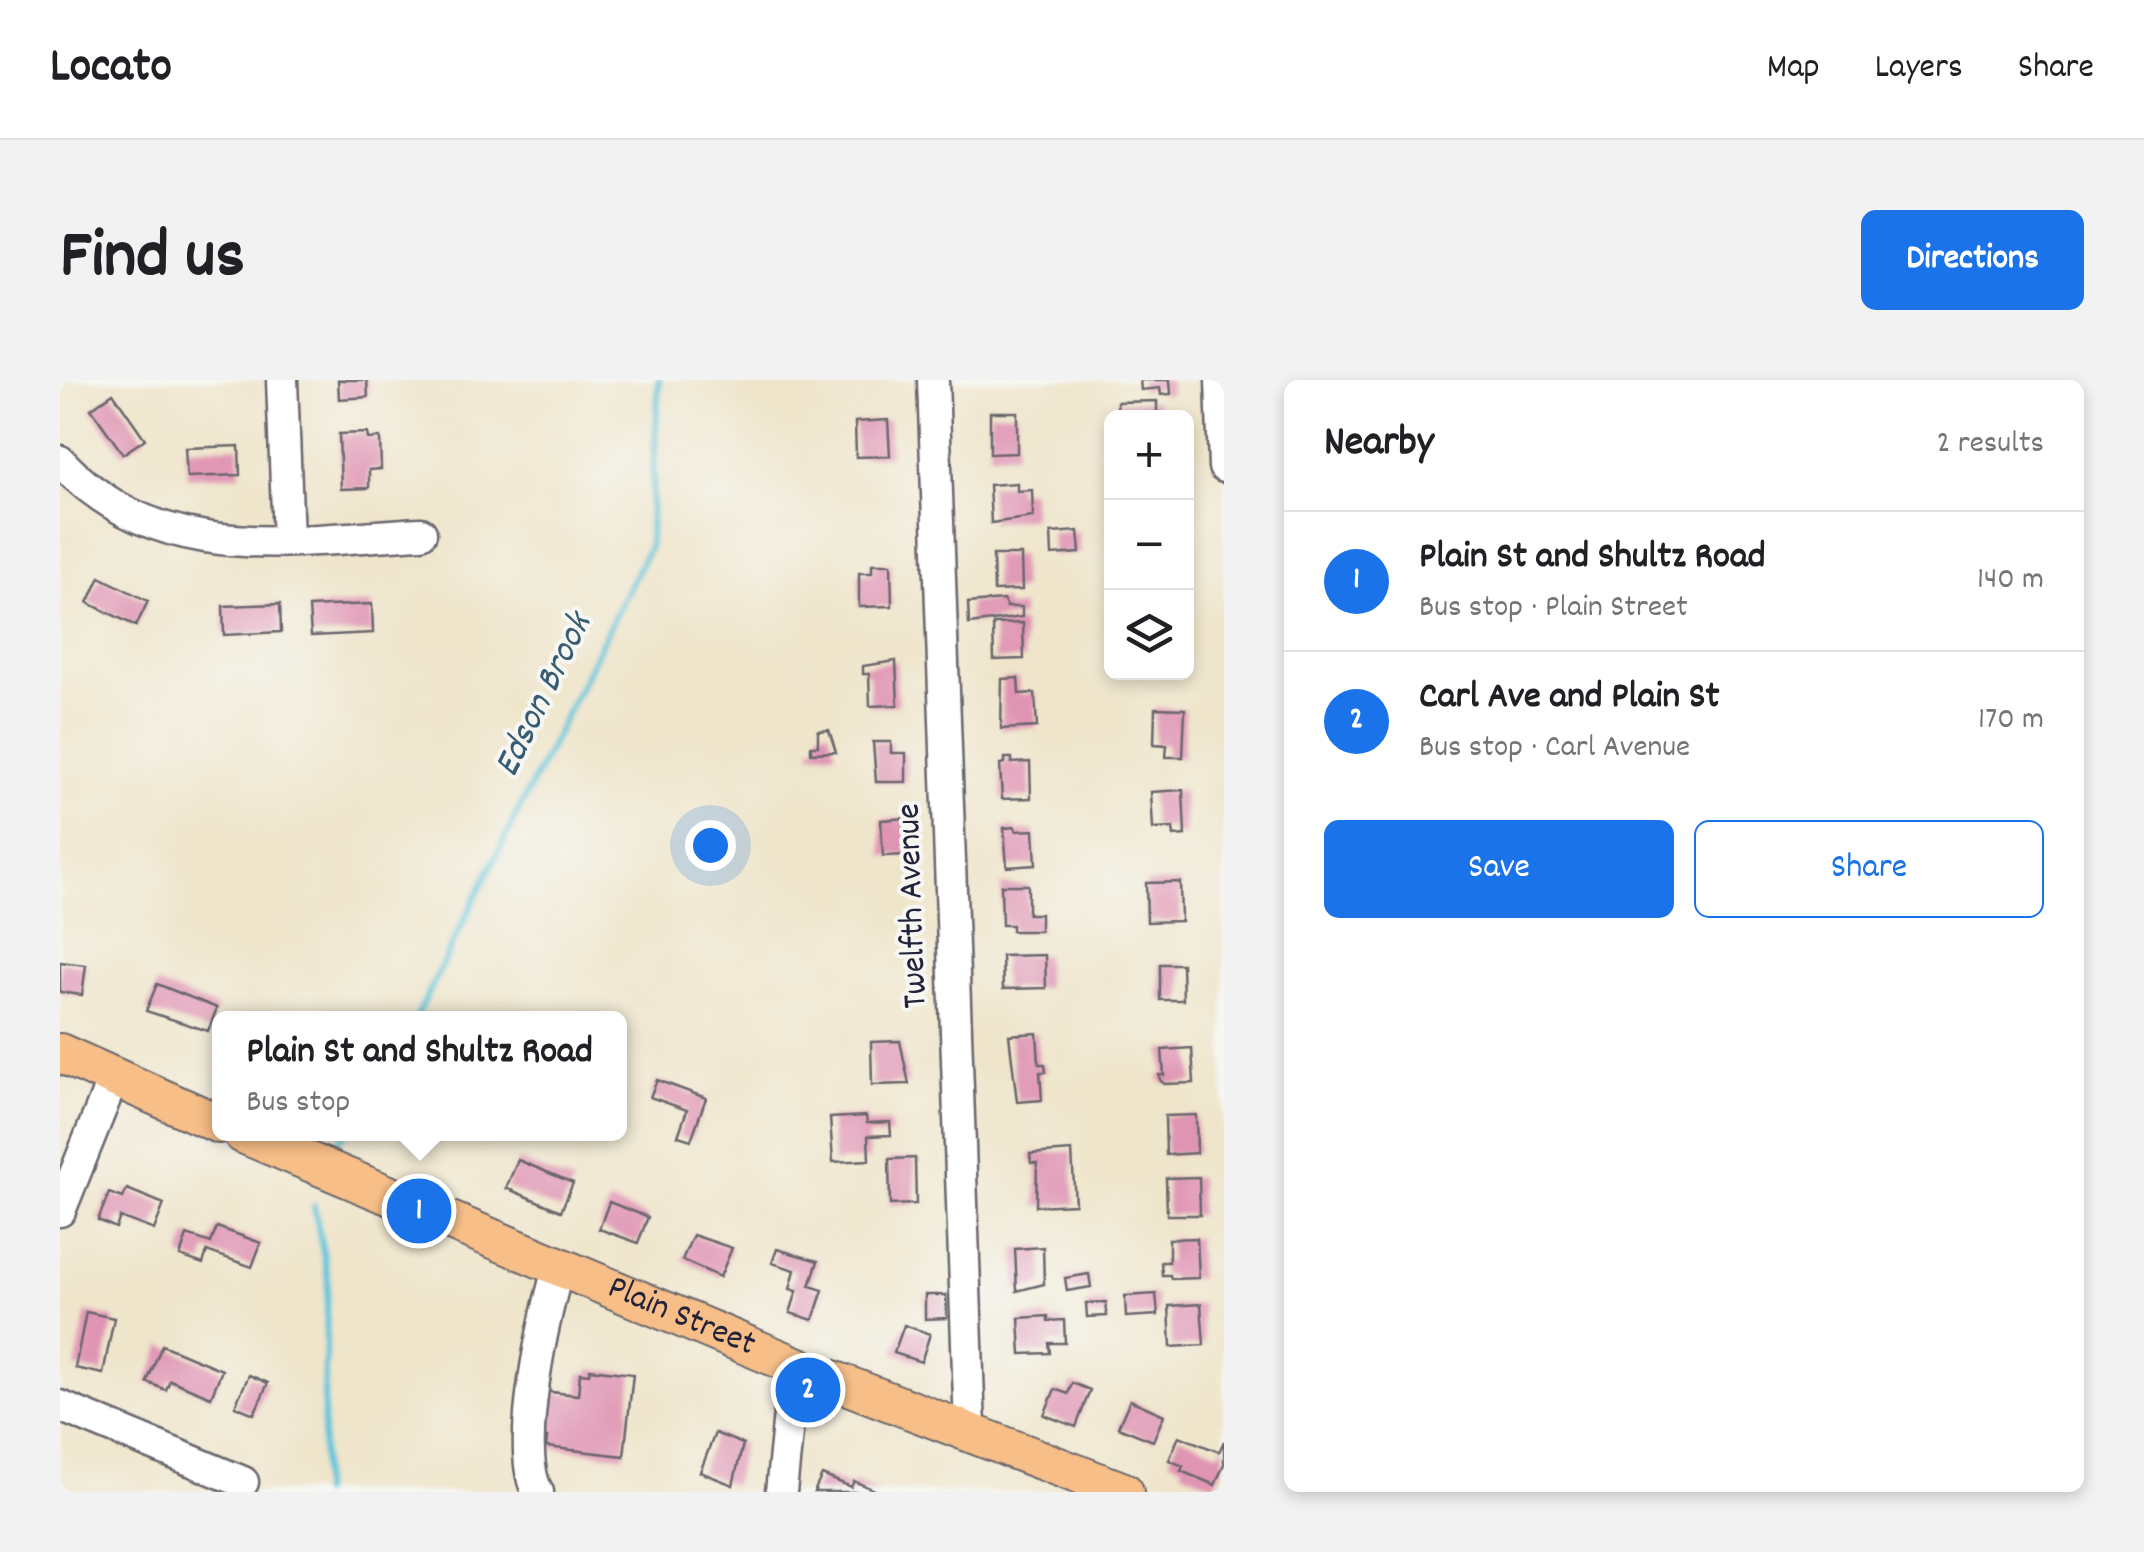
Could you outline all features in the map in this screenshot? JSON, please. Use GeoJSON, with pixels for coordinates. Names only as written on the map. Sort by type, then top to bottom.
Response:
{"type":"FeatureCollection","features":[{"type":"Feature","properties":{"kind":"main road"},"geometry":{"type":"LineString","coordinates":[[60,1054],[212,1121]]}},
{"type":"Feature","properties":{"kind":"main road","name":"Plain Street"},"geometry":{"type":"LineString","coordinates":[[259,1141],[794,1365],[970,1429],[1124,1492]]}},
{"type":"Feature","properties":{"kind":"street"},"geometry":{"type":"LineString","coordinates":[[282,380],[288,540]]}},
{"type":"Feature","properties":{"kind":"street","name":"Twelfth Avenue"},"geometry":{"type":"LineString","coordinates":[[934,380],[970,1429]]}},
{"type":"Feature","properties":{"kind":"street"},"geometry":{"type":"LineString","coordinates":[[1221,380],[1224,468]]}},
{"type":"Feature","properties":{"kind":"street"},"geometry":{"type":"LineString","coordinates":[[60,461],[86,490],[140,522],[200,539],[288,540],[421,533]]}},
{"type":"Feature","properties":{"kind":"street"},"geometry":{"type":"LineString","coordinates":[[60,1212],[114,1080]]}},
{"type":"Feature","properties":{"kind":"street"},"geometry":{"type":"LineString","coordinates":[[538,1492],[527,1460],[544,1311],[560,1264]]}},
{"type":"Feature","properties":{"kind":"street"},"geometry":{"type":"LineString","coordinates":[[781,1492],[794,1365]]}},
{"type":"Feature","properties":{"kind":"street"},"geometry":{"type":"LineString","coordinates":[[60,1406],[243,1482]]}},
{"type":"Feature","properties":{"kind":"building"},"geometry":{"type":"Polygon","coordinates":[[[338,380],[367,380],[368,397],[339,399],[338,380]]]}},
{"type":"Feature","properties":{"kind":"building"},"geometry":{"type":"Polygon","coordinates":[[[1140,380],[1170,380],[1171,394],[1161,395],[1160,388],[1141,390],[1140,380]]]}},
{"type":"Feature","properties":{"kind":"building"},"geometry":{"type":"Polygon","coordinates":[[[113,393],[145,439],[123,454],[91,409],[113,393]]]}},
{"type":"Feature","properties":{"kind":"building"},"geometry":{"type":"Polygon","coordinates":[[[1157,401],[1157,410],[1118,410],[1117,402],[1157,401]]]}},
{"type":"Feature","properties":{"kind":"building"},"geometry":{"type":"Polygon","coordinates":[[[990,412],[1017,412],[1017,453],[990,454],[990,412]]]}},
{"type":"Feature","properties":{"kind":"building"},"geometry":{"type":"Polygon","coordinates":[[[888,420],[890,456],[856,457],[855,422],[888,420]]]}},
{"type":"Feature","properties":{"kind":"building"},"geometry":{"type":"Polygon","coordinates":[[[367,433],[368,439],[380,438],[381,469],[369,470],[369,488],[341,489],[339,434],[367,433]]]}},
{"type":"Feature","properties":{"kind":"building"},"geometry":{"type":"Polygon","coordinates":[[[239,446],[240,475],[187,477],[185,448],[239,446]]]}},
{"type":"Feature","properties":{"kind":"building"},"geometry":{"type":"Polygon","coordinates":[[[1017,483],[1017,491],[1032,490],[1033,517],[991,523],[989,485],[1017,483]]]}},
{"type":"Feature","properties":{"kind":"building"},"geometry":{"type":"Polygon","coordinates":[[[1078,531],[1080,553],[1052,555],[1051,533],[1078,531]]]}},
{"type":"Feature","properties":{"kind":"building"},"geometry":{"type":"Polygon","coordinates":[[[993,555],[1021,555],[1022,590],[994,591],[993,555]]]}},
{"type":"Feature","properties":{"kind":"building"},"geometry":{"type":"Polygon","coordinates":[[[872,564],[891,564],[892,606],[859,607],[859,573],[872,573],[872,564]]]}},
{"type":"Feature","properties":{"kind":"building"},"geometry":{"type":"Polygon","coordinates":[[[100,577],[148,601],[136,626],[88,603],[100,577]]]}},
{"type":"Feature","properties":{"kind":"building"},"geometry":{"type":"Polygon","coordinates":[[[1003,600],[1007,607],[1022,607],[1022,617],[969,624],[968,603],[1003,600]]]}},
{"type":"Feature","properties":{"kind":"building"},"geometry":{"type":"Polygon","coordinates":[[[280,604],[281,632],[224,635],[223,606],[280,604]]]}},
{"type":"Feature","properties":{"kind":"building"},"geometry":{"type":"Polygon","coordinates":[[[372,604],[373,633],[311,636],[309,607],[372,604]]]}},
{"type":"Feature","properties":{"kind":"building"},"geometry":{"type":"Polygon","coordinates":[[[1023,623],[1024,659],[994,660],[993,624],[1023,623]]]}},
{"type":"Feature","properties":{"kind":"building"},"geometry":{"type":"Polygon","coordinates":[[[896,661],[898,705],[870,706],[869,674],[863,674],[863,666],[896,661]]]}},
{"type":"Feature","properties":{"kind":"building"},"geometry":{"type":"Polygon","coordinates":[[[1018,678],[1019,694],[1035,693],[1037,727],[1001,729],[1002,679],[1018,678]]]}},
{"type":"Feature","properties":{"kind":"building"},"geometry":{"type":"Polygon","coordinates":[[[1155,708],[1185,709],[1183,757],[1166,757],[1167,745],[1154,744],[1155,708]]]}},
{"type":"Feature","properties":{"kind":"building"},"geometry":{"type":"Polygon","coordinates":[[[829,730],[836,752],[811,753],[811,746],[818,746],[818,731],[829,730]]]}},
{"type":"Feature","properties":{"kind":"building"},"geometry":{"type":"Polygon","coordinates":[[[873,742],[891,742],[891,753],[906,753],[906,782],[876,782],[873,742]]]}},
{"type":"Feature","properties":{"kind":"building"},"geometry":{"type":"Polygon","coordinates":[[[1005,758],[1012,758],[1012,763],[1030,762],[1031,798],[1002,799],[1000,764],[1005,763],[1005,758]]]}},
{"type":"Feature","properties":{"kind":"building"},"geometry":{"type":"Polygon","coordinates":[[[1183,790],[1185,835],[1174,836],[1173,828],[1153,829],[1151,792],[1183,790]]]}},
{"type":"Feature","properties":{"kind":"building"},"geometry":{"type":"Polygon","coordinates":[[[907,818],[908,855],[883,856],[881,820],[907,818]]]}},
{"type":"Feature","properties":{"kind":"building"},"geometry":{"type":"Polygon","coordinates":[[[1015,827],[1016,831],[1034,830],[1036,865],[1007,867],[1004,828],[1015,827]]]}},
{"type":"Feature","properties":{"kind":"building"},"geometry":{"type":"Polygon","coordinates":[[[1180,882],[1181,921],[1147,922],[1146,883],[1180,882]]]}},
{"type":"Feature","properties":{"kind":"building"},"geometry":{"type":"Polygon","coordinates":[[[1001,885],[1028,885],[1028,914],[1040,914],[1040,931],[1012,931],[1012,925],[1002,925],[1001,885]]]}},
{"type":"Feature","properties":{"kind":"building"},"geometry":{"type":"Polygon","coordinates":[[[1045,955],[1046,988],[1003,989],[1002,956],[1045,955]]]}},
{"type":"Feature","properties":{"kind":"building"},"geometry":{"type":"Polygon","coordinates":[[[60,962],[86,965],[82,995],[60,992],[60,962]]]}},
{"type":"Feature","properties":{"kind":"building"},"geometry":{"type":"Polygon","coordinates":[[[1160,964],[1182,964],[1183,1000],[1160,1000],[1160,964]]]}},
{"type":"Feature","properties":{"kind":"building"},"geometry":{"type":"Polygon","coordinates":[[[157,984],[217,1008],[212,1011],[208,1031],[146,1011],[157,984]]]}},
{"type":"Feature","properties":{"kind":"building"},"geometry":{"type":"Polygon","coordinates":[[[1037,1033],[1039,1064],[1045,1064],[1046,1072],[1040,1072],[1042,1100],[1017,1102],[1009,1035],[1037,1033]]]}},
{"type":"Feature","properties":{"kind":"building"},"geometry":{"type":"Polygon","coordinates":[[[900,1041],[909,1084],[872,1085],[871,1042],[900,1041]]]}},
{"type":"Feature","properties":{"kind":"building"},"geometry":{"type":"Polygon","coordinates":[[[1192,1048],[1194,1083],[1164,1084],[1159,1075],[1164,1075],[1162,1050],[1192,1048]]]}},
{"type":"Feature","properties":{"kind":"building"},"geometry":{"type":"Polygon","coordinates":[[[657,1080],[706,1098],[691,1140],[678,1136],[687,1110],[650,1097],[657,1080]]]}},
{"type":"Feature","properties":{"kind":"building"},"geometry":{"type":"Polygon","coordinates":[[[1196,1115],[1197,1153],[1166,1155],[1165,1116],[1196,1115]]]}},
{"type":"Feature","properties":{"kind":"building"},"geometry":{"type":"Polygon","coordinates":[[[866,1116],[867,1123],[890,1122],[891,1135],[868,1136],[869,1160],[833,1162],[830,1118],[866,1116]]]}},
{"type":"Feature","properties":{"kind":"building"},"geometry":{"type":"Polygon","coordinates":[[[1072,1151],[1075,1204],[1036,1206],[1037,1163],[1031,1163],[1030,1154],[1072,1151]]]}},
{"type":"Feature","properties":{"kind":"building"},"geometry":{"type":"Polygon","coordinates":[[[915,1158],[916,1204],[890,1205],[889,1159],[915,1158]]]}},
{"type":"Feature","properties":{"kind":"building"},"geometry":{"type":"Polygon","coordinates":[[[518,1160],[573,1183],[561,1211],[506,1188],[518,1160]]]}},
{"type":"Feature","properties":{"kind":"building"},"geometry":{"type":"Polygon","coordinates":[[[1199,1177],[1200,1215],[1167,1215],[1166,1178],[1199,1177]]]}},
{"type":"Feature","properties":{"kind":"building"},"geometry":{"type":"Polygon","coordinates":[[[127,1189],[164,1204],[154,1230],[120,1217],[116,1228],[98,1220],[109,1193],[123,1198],[127,1189]]]}},
{"type":"Feature","properties":{"kind":"building"},"geometry":{"type":"Polygon","coordinates":[[[609,1202],[648,1217],[638,1243],[599,1229],[609,1202]]]}},
{"type":"Feature","properties":{"kind":"building"},"geometry":{"type":"Polygon","coordinates":[[[217,1227],[261,1243],[252,1267],[207,1251],[203,1264],[180,1256],[187,1235],[211,1243],[217,1227]]]}},
{"type":"Feature","properties":{"kind":"building"},"geometry":{"type":"Polygon","coordinates":[[[693,1235],[732,1248],[720,1277],[682,1260],[693,1235]]]}},
{"type":"Feature","properties":{"kind":"building"},"geometry":{"type":"Polygon","coordinates":[[[1197,1238],[1199,1278],[1171,1279],[1170,1275],[1162,1275],[1161,1262],[1169,1262],[1169,1239],[1197,1238]]]}},
{"type":"Feature","properties":{"kind":"building"},"geometry":{"type":"Polygon","coordinates":[[[1043,1247],[1044,1284],[1017,1291],[1015,1249],[1043,1247]]]}},
{"type":"Feature","properties":{"kind":"building"},"geometry":{"type":"Polygon","coordinates":[[[777,1249],[818,1261],[810,1286],[823,1290],[813,1320],[790,1313],[797,1291],[790,1289],[795,1270],[772,1263],[777,1249]]]}},
{"type":"Feature","properties":{"kind":"building"},"geometry":{"type":"Polygon","coordinates":[[[1089,1274],[1091,1287],[1067,1291],[1065,1278],[1089,1274]]]}},
{"type":"Feature","properties":{"kind":"building"},"geometry":{"type":"Polygon","coordinates":[[[1156,1294],[1158,1315],[1126,1317],[1125,1296],[1156,1294]]]}},
{"type":"Feature","properties":{"kind":"building"},"geometry":{"type":"Polygon","coordinates":[[[925,1295],[946,1295],[947,1318],[925,1319],[925,1295]]]}},
{"type":"Feature","properties":{"kind":"building"},"geometry":{"type":"Polygon","coordinates":[[[1106,1302],[1107,1316],[1087,1317],[1086,1303],[1106,1302]]]}},
{"type":"Feature","properties":{"kind":"building"},"geometry":{"type":"Polygon","coordinates":[[[1201,1304],[1204,1345],[1171,1347],[1169,1306],[1201,1304]]]}},
{"type":"Feature","properties":{"kind":"building"},"geometry":{"type":"Polygon","coordinates":[[[86,1312],[114,1318],[103,1374],[75,1368],[86,1312]]]}},
{"type":"Feature","properties":{"kind":"building"},"geometry":{"type":"Polygon","coordinates":[[[1048,1316],[1048,1321],[1064,1320],[1065,1343],[1049,1343],[1050,1353],[1021,1354],[1019,1318],[1048,1316]]]}},
{"type":"Feature","properties":{"kind":"building"},"geometry":{"type":"Polygon","coordinates":[[[904,1325],[930,1334],[921,1362],[894,1353],[904,1325]]]}},
{"type":"Feature","properties":{"kind":"building"},"geometry":{"type":"Polygon","coordinates":[[[162,1345],[222,1370],[211,1397],[170,1380],[166,1390],[147,1382],[162,1345]]]}},
{"type":"Feature","properties":{"kind":"building"},"geometry":{"type":"Polygon","coordinates":[[[590,1369],[633,1374],[624,1456],[546,1447],[547,1438],[537,1437],[542,1391],[578,1395],[580,1373],[589,1374],[590,1369]]]}},
{"type":"Feature","properties":{"kind":"building"},"geometry":{"type":"Polygon","coordinates":[[[249,1375],[268,1383],[254,1414],[235,1406],[249,1375]]]}},
{"type":"Feature","properties":{"kind":"building"},"geometry":{"type":"Polygon","coordinates":[[[1072,1383],[1090,1390],[1076,1427],[1044,1415],[1055,1389],[1068,1394],[1072,1383]]]}},
{"type":"Feature","properties":{"kind":"building"},"geometry":{"type":"Polygon","coordinates":[[[1130,1400],[1164,1415],[1153,1441],[1118,1427],[1130,1400]]]}},
{"type":"Feature","properties":{"kind":"building"},"geometry":{"type":"Polygon","coordinates":[[[715,1433],[743,1444],[733,1485],[700,1472],[715,1433]]]}},
{"type":"Feature","properties":{"kind":"building"},"geometry":{"type":"Polygon","coordinates":[[[1179,1436],[1219,1452],[1224,1441],[1224,1464],[1215,1485],[1181,1471],[1183,1466],[1169,1460],[1179,1436]]]}},
{"type":"Feature","properties":{"kind":"building"},"geometry":{"type":"Polygon","coordinates":[[[822,1475],[851,1487],[854,1481],[879,1492],[814,1492],[822,1475]]]}},
{"type":"Feature","properties":{"kind":"waterway","name":"Edson Brook"},"geometry":{"type":"LineString","coordinates":[[419,1011],[649,547],[659,380]]}},
{"type":"Feature","properties":{"kind":"waterway","name":"Edson Brook"},"geometry":{"type":"LineString","coordinates":[[335,1145],[339,1141]]}},
{"type":"Feature","properties":{"kind":"waterway","name":"Edson Brook"},"geometry":{"type":"LineString","coordinates":[[314,1206],[328,1279],[321,1492]]}},
{"type":"Feature","properties":{"kind":"place","name":"Plain St and Shultz Road"},"geometry":{"type":"Point","coordinates":[419,1211]}},
{"type":"Feature","properties":{"kind":"place","name":"Carl Ave and Plain St"},"geometry":{"type":"Point","coordinates":[808,1390]}}]}
